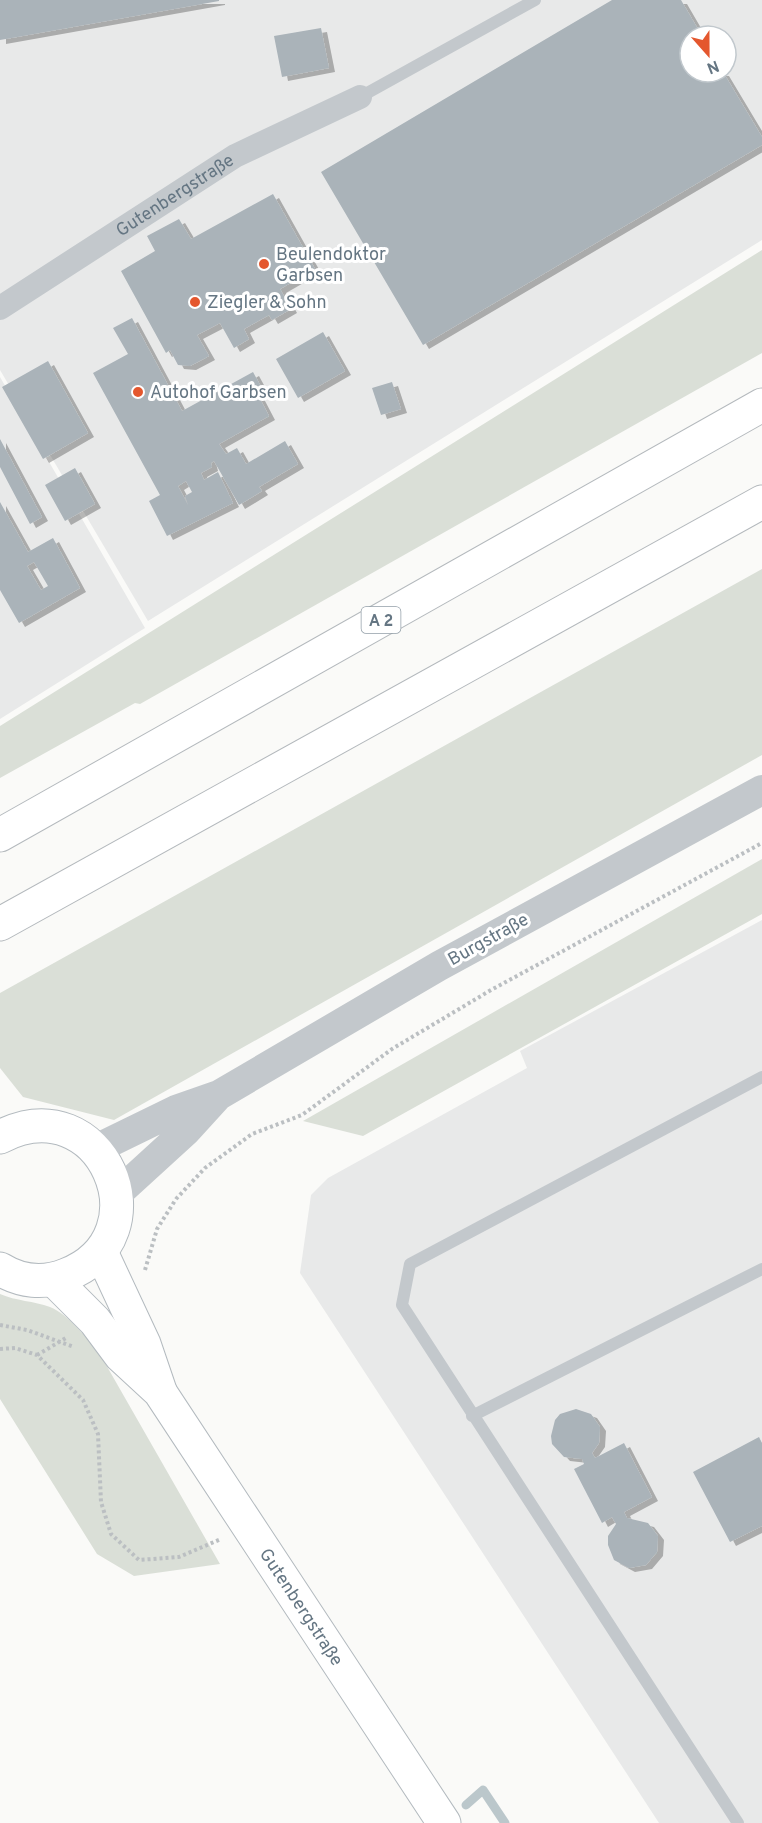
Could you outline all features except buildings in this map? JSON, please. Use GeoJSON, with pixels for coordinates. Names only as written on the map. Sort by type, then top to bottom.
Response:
{"type":"FeatureCollection","features":[{"type":"Feature","properties":{"kind":"main road","name":"A 2"},"geometry":{"type":"LineString","coordinates":[[0,835],[762,405]]}},
{"type":"Feature","properties":{"kind":"main road"},"geometry":{"type":"LineString","coordinates":[[0,924],[762,502]]}},
{"type":"Feature","properties":{"kind":"main road"},"geometry":{"type":"LineString","coordinates":[[0,1269],[32,1281],[54,1280],[80,1270],[100,1252],[115,1225],[117,1194],[110,1170],[96,1149],[79,1136],[59,1128],[38,1125],[5,1125]]}},
{"type":"Feature","properties":{"kind":"main road","name":"Gutenbergstraße"},"geometry":{"type":"LineString","coordinates":[[100,1252],[144,1344],[160,1392]]}},
{"type":"Feature","properties":{"kind":"main road","name":"Gutenbergstraße"},"geometry":{"type":"LineString","coordinates":[[54,1280],[95,1321],[121,1356],[160,1392],[444,1823]]}},
{"type":"Feature","properties":{"kind":"street","name":"Gutenbergstraße"},"geometry":{"type":"LineString","coordinates":[[0,308],[234,156],[360,98]]}},
{"type":"Feature","properties":{"kind":"street","name":"Burgstraße"},"geometry":{"type":"LineString","coordinates":[[96,1149],[176,1110],[219,1095],[439,966],[762,790]]}},
{"type":"Feature","properties":{"kind":"street","name":"Burgstraße"},"geometry":{"type":"LineString","coordinates":[[117,1194],[186,1131],[219,1095]]}},
{"type":"Feature","properties":{"kind":"lane"},"geometry":{"type":"LineString","coordinates":[[360,98],[535,0]]}},
{"type":"Feature","properties":{"kind":"lane"},"geometry":{"type":"LineString","coordinates":[[738,1823],[402,1305],[410,1264],[762,1077]]}},
{"type":"Feature","properties":{"kind":"lane"},"geometry":{"type":"LineString","coordinates":[[472,1416],[762,1269]]}},
{"type":"Feature","properties":{"kind":"path"},"geometry":{"type":"LineString","coordinates":[[124,1301],[142,1282],[157,1229],[176,1199],[205,1168],[252,1134],[302,1114],[392,1049],[491,990],[762,843]]}},
{"type":"Feature","properties":{"kind":"path"},"geometry":{"type":"LineString","coordinates":[[37,1355],[95,1321]]}},
{"type":"Feature","properties":{"kind":"path"},"geometry":{"type":"LineString","coordinates":[[0,1325],[77,1348]]}},
{"type":"Feature","properties":{"kind":"path"},"geometry":{"type":"LineString","coordinates":[[0,1349],[15,1348],[37,1355],[83,1400],[98,1434],[101,1502],[111,1534],[140,1560],[179,1557],[220,1539],[247,1522]]}},
{"type":"Feature","properties":{"kind":"shaded area"},"geometry":{"type":"Polygon","coordinates":[[[0,0],[762,0],[762,240],[148,621],[0,370],[0,0]]]}},
{"type":"Feature","properties":{"kind":"shaded area"},"geometry":{"type":"Polygon","coordinates":[[[762,250],[762,353],[140,704],[135,703],[0,778],[0,726],[762,250]]]}},
{"type":"Feature","properties":{"kind":"shaded area"},"geometry":{"type":"Polygon","coordinates":[[[0,377],[145,628],[0,719],[0,377]]]}},
{"type":"Feature","properties":{"kind":"shaded area"},"geometry":{"type":"Polygon","coordinates":[[[762,569],[762,755],[114,1120],[23,1097],[0,1068],[0,993],[762,569]]]}},
{"type":"Feature","properties":{"kind":"shaded area"},"geometry":{"type":"Polygon","coordinates":[[[762,859],[762,914],[363,1136],[303,1121],[762,859]]]}},
{"type":"Feature","properties":{"kind":"shaded area"},"geometry":{"type":"Polygon","coordinates":[[[762,920],[762,1823],[659,1823],[300,1273],[311,1195],[328,1178],[527,1068],[520,1051],[762,920]]]}},
{"type":"Feature","properties":{"kind":"shaded area"},"geometry":{"type":"Polygon","coordinates":[[[0,1294],[57,1310],[78,1328],[101,1356],[220,1564],[134,1576],[97,1554],[0,1399],[0,1294]]]}},
{"type":"Feature","properties":{"kind":"waterway"},"geometry":{"type":"LineString","coordinates":[[466,1805],[483,1790],[505,1823]]}},
{"type":"Feature","properties":{"kind":"place","name":"Beulendoktor Garbsen"},"geometry":{"type":"Point","coordinates":[264,264]}},
{"type":"Feature","properties":{"kind":"place","name":"Ziegler & Sohn"},"geometry":{"type":"Point","coordinates":[195,302]}},
{"type":"Feature","properties":{"kind":"place","name":"Autohof Garbsen"},"geometry":{"type":"Point","coordinates":[138,392]}}]}
